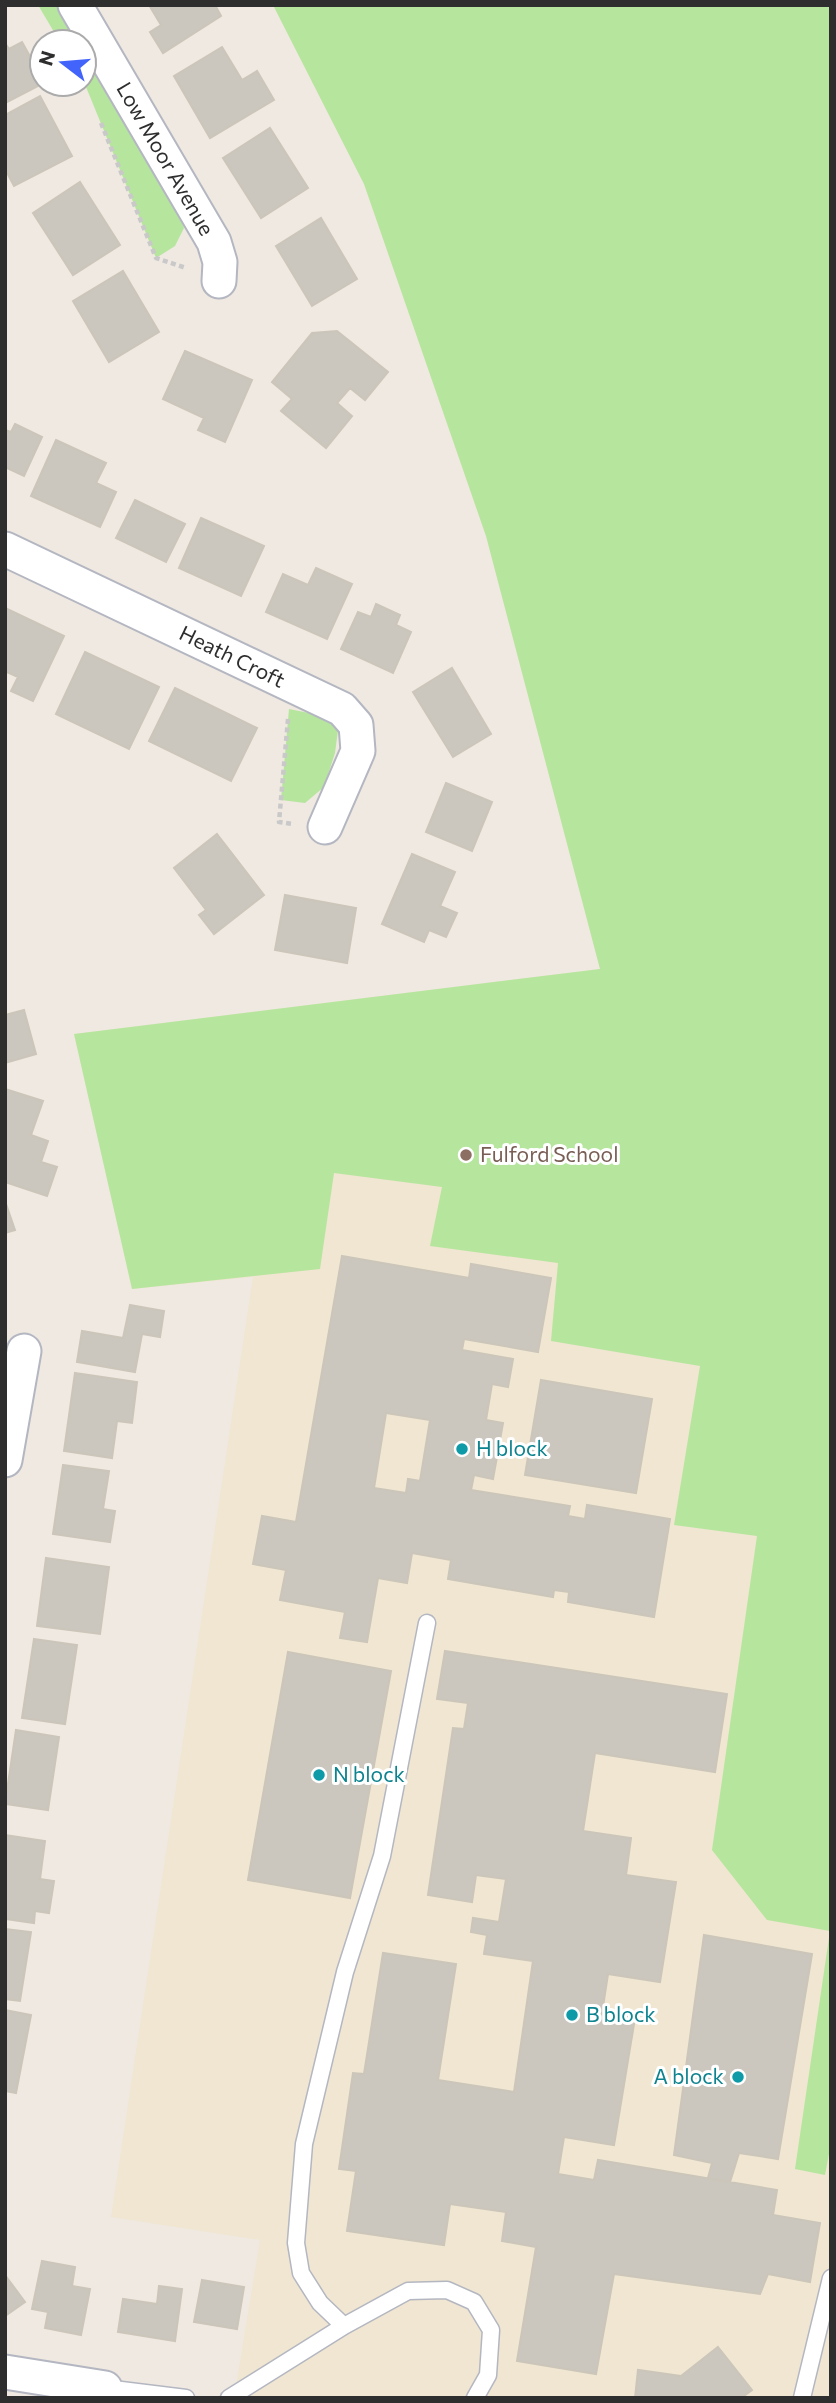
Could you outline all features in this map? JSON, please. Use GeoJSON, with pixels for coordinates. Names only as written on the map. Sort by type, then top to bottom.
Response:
{"type":"FeatureCollection","features":[{"type":"Feature","properties":{"kind":"street","name":"Low Moor Avenue"},"geometry":{"type":"LineString","coordinates":[[75,5],[214,242],[220,262],[219,281]]}},
{"type":"Feature","properties":{"kind":"street","name":"Heath Croft"},"geometry":{"type":"LineString","coordinates":[[5,549],[342,709],[356,726],[358,751],[325,827]]}},
{"type":"Feature","properties":{"kind":"street"},"geometry":{"type":"LineString","coordinates":[[5,1460],[23,1351]]}},
{"type":"Feature","properties":{"kind":"street"},"geometry":{"type":"LineString","coordinates":[[5,2372],[105,2388]]}},
{"type":"Feature","properties":{"kind":"lane"},"geometry":{"type":"LineString","coordinates":[[344,2326],[320,2303],[301,2273],[296,2243],[304,2144],[345,1972],[382,1856],[427,1623]]}},
{"type":"Feature","properties":{"kind":"lane"},"geometry":{"type":"LineString","coordinates":[[802,2398],[831,2278]]}},
{"type":"Feature","properties":{"kind":"lane"},"geometry":{"type":"LineString","coordinates":[[229,2398],[344,2326],[408,2291],[447,2290],[474,2302],[491,2330],[488,2375],[475,2398]]}},
{"type":"Feature","properties":{"kind":"lane"},"geometry":{"type":"LineString","coordinates":[[105,2388],[186,2398]]}},
{"type":"Feature","properties":{"kind":"path"},"geometry":{"type":"LineString","coordinates":[[100,120],[156,258],[219,281]]}},
{"type":"Feature","properties":{"kind":"path"},"geometry":{"type":"LineString","coordinates":[[292,685],[279,822],[325,827]]}},
{"type":"Feature","properties":{"kind":"shaded area","name":"Fulford School"},"geometry":{"type":"Polygon","coordinates":[[[273,5],[831,5],[831,2398],[234,2398],[260,2240],[111,2217],[253,1277],[132,1289],[74,1034],[600,969],[486,536],[364,184],[273,5]]]}},
{"type":"Feature","properties":{"kind":"green space"},"geometry":{"type":"Polygon","coordinates":[[[38,5],[58,5],[72,28],[52,28],[38,5]]]}},
{"type":"Feature","properties":{"kind":"green space"},"geometry":{"type":"Polygon","coordinates":[[[273,5],[831,5],[831,2143],[825,2175],[795,2169],[830,1931],[767,1920],[712,1850],[757,1536],[674,1525],[700,1366],[551,1341],[558,1263],[430,1246],[442,1187],[334,1173],[320,1269],[132,1289],[74,1034],[600,969],[486,536],[364,184],[273,5]]]}},
{"type":"Feature","properties":{"kind":"green space"},"geometry":{"type":"Polygon","coordinates":[[[98,72],[170,193],[184,228],[175,246],[156,258],[91,98],[98,98],[98,72]]]}},
{"type":"Feature","properties":{"kind":"green space"},"geometry":{"type":"Polygon","coordinates":[[[289,709],[324,716],[338,730],[335,753],[324,787],[305,803],[281,800],[289,709]]]}},
{"type":"Feature","properties":{"kind":"building"},"geometry":{"type":"Polygon","coordinates":[[[149,5],[215,5],[221,16],[163,53],[150,32],[161,25],[149,5]]]}},
{"type":"Feature","properties":{"kind":"building"},"geometry":{"type":"Polygon","coordinates":[[[22,42],[28,53],[28,91],[5,103],[5,43],[9,49],[22,42]]]}},
{"type":"Feature","properties":{"kind":"building"},"geometry":{"type":"Polygon","coordinates":[[[222,47],[242,80],[257,71],[274,100],[210,138],[174,76],[222,47]]]}},
{"type":"Feature","properties":{"kind":"building"},"geometry":{"type":"Polygon","coordinates":[[[41,98],[72,156],[14,186],[5,169],[5,115],[41,98]]]}},
{"type":"Feature","properties":{"kind":"building"},"geometry":{"type":"Polygon","coordinates":[[[270,128],[308,188],[261,218],[223,158],[270,128]]]}},
{"type":"Feature","properties":{"kind":"building"},"geometry":{"type":"Polygon","coordinates":[[[80,182],[120,245],[73,275],[33,213],[80,182]]]}},
{"type":"Feature","properties":{"kind":"building"},"geometry":{"type":"Polygon","coordinates":[[[321,218],[357,279],[312,306],[276,246],[321,218]]]}},
{"type":"Feature","properties":{"kind":"building"},"geometry":{"type":"Polygon","coordinates":[[[123,271],[159,332],[109,362],[73,301],[123,271]]]}},
{"type":"Feature","properties":{"kind":"building"},"geometry":{"type":"Polygon","coordinates":[[[337,331],[388,372],[365,400],[350,388],[337,403],[352,416],[326,448],[281,411],[292,399],[272,382],[312,333],[337,331]]]}},
{"type":"Feature","properties":{"kind":"building"},"geometry":{"type":"Polygon","coordinates":[[[185,351],[252,380],[225,442],[198,430],[204,418],[163,399],[185,351]]]}},
{"type":"Feature","properties":{"kind":"building"},"geometry":{"type":"Polygon","coordinates":[[[15,424],[42,437],[24,476],[5,467],[5,430],[11,432],[15,424]]]}},
{"type":"Feature","properties":{"kind":"building"},"geometry":{"type":"Polygon","coordinates":[[[56,440],[106,463],[96,483],[116,492],[100,527],[31,496],[56,440]]]}},
{"type":"Feature","properties":{"kind":"building"},"geometry":{"type":"Polygon","coordinates":[[[135,500],[185,524],[166,562],[116,538],[135,500]]]}},
{"type":"Feature","properties":{"kind":"building"},"geometry":{"type":"Polygon","coordinates":[[[201,518],[264,546],[241,596],[179,568],[201,518]]]}},
{"type":"Feature","properties":{"kind":"building"},"geometry":{"type":"Polygon","coordinates":[[[316,568],[352,584],[327,639],[266,612],[283,574],[308,585],[316,568]]]}},
{"type":"Feature","properties":{"kind":"building"},"geometry":{"type":"Polygon","coordinates":[[[376,604],[400,615],[396,625],[411,632],[393,673],[341,649],[358,612],[371,617],[376,604]]]}},
{"type":"Feature","properties":{"kind":"building"},"geometry":{"type":"Polygon","coordinates":[[[5,608],[64,636],[33,701],[11,691],[18,677],[7,672],[5,675],[5,608]]]}},
{"type":"Feature","properties":{"kind":"building"},"geometry":{"type":"Polygon","coordinates":[[[85,652],[159,687],[129,749],[56,714],[85,652]]]}},
{"type":"Feature","properties":{"kind":"building"},"geometry":{"type":"Polygon","coordinates":[[[452,668],[491,734],[453,757],[413,692],[452,668]]]}},
{"type":"Feature","properties":{"kind":"building"},"geometry":{"type":"Polygon","coordinates":[[[175,688],[257,728],[231,781],[149,741],[175,688]]]}},
{"type":"Feature","properties":{"kind":"building"},"geometry":{"type":"Polygon","coordinates":[[[446,783],[492,802],[472,851],[426,832],[446,783]]]}},
{"type":"Feature","properties":{"kind":"building"},"geometry":{"type":"Polygon","coordinates":[[[217,834],[264,895],[214,934],[199,915],[206,910],[174,868],[217,834]]]}},
{"type":"Feature","properties":{"kind":"building"},"geometry":{"type":"Polygon","coordinates":[[[412,854],[455,872],[440,906],[457,913],[446,937],[429,930],[424,942],[382,924],[412,854]]]}},
{"type":"Feature","properties":{"kind":"building"},"geometry":{"type":"Polygon","coordinates":[[[285,895],[356,908],[347,963],[275,950],[285,895]]]}},
{"type":"Feature","properties":{"kind":"building"},"geometry":{"type":"Polygon","coordinates":[[[24,1010],[36,1054],[5,1063],[5,1015],[24,1010]]]}},
{"type":"Feature","properties":{"kind":"building"},"geometry":{"type":"Polygon","coordinates":[[[5,1089],[43,1101],[31,1135],[48,1141],[41,1162],[57,1167],[47,1196],[5,1182],[5,1089]]]}},
{"type":"Feature","properties":{"kind":"building"},"geometry":{"type":"Polygon","coordinates":[[[5,1201],[15,1230],[5,1233],[5,1201]]]}},
{"type":"Feature","properties":{"kind":"building","name":"H block"},"geometry":{"type":"Polygon","coordinates":[[[342,1256],[469,1278],[471,1264],[551,1278],[538,1352],[464,1339],[462,1350],[513,1359],[508,1387],[492,1384],[486,1420],[503,1423],[493,1479],[474,1475],[471,1490],[570,1506],[568,1516],[585,1519],[587,1505],[670,1519],[654,1617],[568,1602],[569,1592],[554,1590],[553,1597],[448,1579],[451,1560],[412,1553],[407,1583],[378,1578],[367,1642],[340,1638],[345,1612],[280,1600],[286,1570],[253,1564],[262,1516],[296,1522],[342,1256]],[[386,1413],[374,1488],[406,1493],[408,1479],[420,1481],[430,1420],[386,1413]]]}},
{"type":"Feature","properties":{"kind":"building"},"geometry":{"type":"Polygon","coordinates":[[[130,1305],[164,1311],[160,1337],[142,1334],[135,1372],[77,1362],[82,1331],[123,1338],[130,1305]]]}},
{"type":"Feature","properties":{"kind":"building"},"geometry":{"type":"Polygon","coordinates":[[[75,1373],[137,1382],[132,1423],[117,1421],[112,1458],[64,1451],[75,1373]]]}},
{"type":"Feature","properties":{"kind":"building"},"geometry":{"type":"Polygon","coordinates":[[[541,1380],[652,1399],[636,1493],[525,1475],[541,1380]]]}},
{"type":"Feature","properties":{"kind":"building"},"geometry":{"type":"Polygon","coordinates":[[[63,1465],[109,1471],[103,1509],[115,1511],[110,1542],[53,1534],[63,1465]]]}},
{"type":"Feature","properties":{"kind":"building"},"geometry":{"type":"Polygon","coordinates":[[[46,1558],[109,1567],[100,1634],[37,1626],[46,1558]]]}},
{"type":"Feature","properties":{"kind":"building"},"geometry":{"type":"Polygon","coordinates":[[[34,1639],[77,1645],[65,1724],[22,1718],[34,1639]]]}},
{"type":"Feature","properties":{"kind":"building","name":"B block"},"geometry":{"type":"Polygon","coordinates":[[[445,1651],[727,1694],[715,1772],[595,1753],[583,1831],[631,1838],[626,1875],[676,1882],[660,1982],[608,1974],[602,2013],[635,2018],[614,2145],[564,2137],[558,2174],[594,2180],[598,2160],[777,2190],[773,2215],[820,2223],[810,2282],[768,2274],[760,2294],[614,2274],[596,2374],[517,2361],[536,2247],[502,2241],[506,2212],[450,2204],[444,2245],[347,2231],[356,2171],[339,2169],[353,2073],[364,2074],[383,1953],[456,1964],[438,2080],[514,2092],[533,1961],[484,1954],[487,1935],[471,1932],[473,1918],[499,1922],[506,1879],[476,1875],[472,1902],[428,1895],[453,1728],[464,1729],[468,1703],[437,1699],[445,1651]]]}},
{"type":"Feature","properties":{"kind":"building","name":"N block"},"geometry":{"type":"Polygon","coordinates":[[[288,1652],[391,1671],[350,1898],[248,1880],[288,1652]]]}},
{"type":"Feature","properties":{"kind":"building"},"geometry":{"type":"Polygon","coordinates":[[[16,1730],[59,1737],[48,1810],[5,1804],[16,1730]]]}},
{"type":"Feature","properties":{"kind":"building"},"geometry":{"type":"Polygon","coordinates":[[[5,1835],[45,1841],[40,1879],[54,1881],[49,1913],[35,1911],[34,1923],[5,1919],[5,1835]]]}},
{"type":"Feature","properties":{"kind":"building"},"geometry":{"type":"Polygon","coordinates":[[[5,1929],[31,1932],[20,2001],[5,1999],[5,1929]]]}},
{"type":"Feature","properties":{"kind":"building","name":"A block"},"geometry":{"type":"Polygon","coordinates":[[[704,1935],[812,1954],[778,2159],[739,2153],[730,2182],[708,2178],[712,2163],[674,2155],[704,1935]]]}},
{"type":"Feature","properties":{"kind":"building"},"geometry":{"type":"Polygon","coordinates":[[[5,2010],[31,2015],[16,2093],[5,2091],[5,2010]]]}},
{"type":"Feature","properties":{"kind":"building"},"geometry":{"type":"Polygon","coordinates":[[[42,2261],[75,2267],[72,2286],[90,2289],[81,2335],[45,2328],[48,2312],[32,2309],[42,2261]]]}},
{"type":"Feature","properties":{"kind":"building"},"geometry":{"type":"Polygon","coordinates":[[[5,2275],[25,2302],[5,2316],[5,2275]]]}},
{"type":"Feature","properties":{"kind":"building"},"geometry":{"type":"Polygon","coordinates":[[[202,2280],[244,2287],[237,2329],[194,2322],[202,2280]]]}},
{"type":"Feature","properties":{"kind":"building"},"geometry":{"type":"Polygon","coordinates":[[[159,2286],[182,2289],[175,2341],[118,2332],[123,2299],[157,2304],[159,2286]]]}},
{"type":"Feature","properties":{"kind":"building"},"geometry":{"type":"Polygon","coordinates":[[[718,2347],[752,2390],[741,2398],[635,2398],[638,2370],[681,2376],[718,2347]]]}},
{"type":"Feature","properties":{"kind":"place","name":"Fulford School"},"geometry":{"type":"Point","coordinates":[466,1155]}},
{"type":"Feature","properties":{"kind":"place","name":"H block"},"geometry":{"type":"Point","coordinates":[462,1449]}},
{"type":"Feature","properties":{"kind":"place","name":"N block"},"geometry":{"type":"Point","coordinates":[319,1775]}},
{"type":"Feature","properties":{"kind":"place","name":"B block"},"geometry":{"type":"Point","coordinates":[572,2015]}},
{"type":"Feature","properties":{"kind":"place","name":"A block"},"geometry":{"type":"Point","coordinates":[738,2077]}}]}
